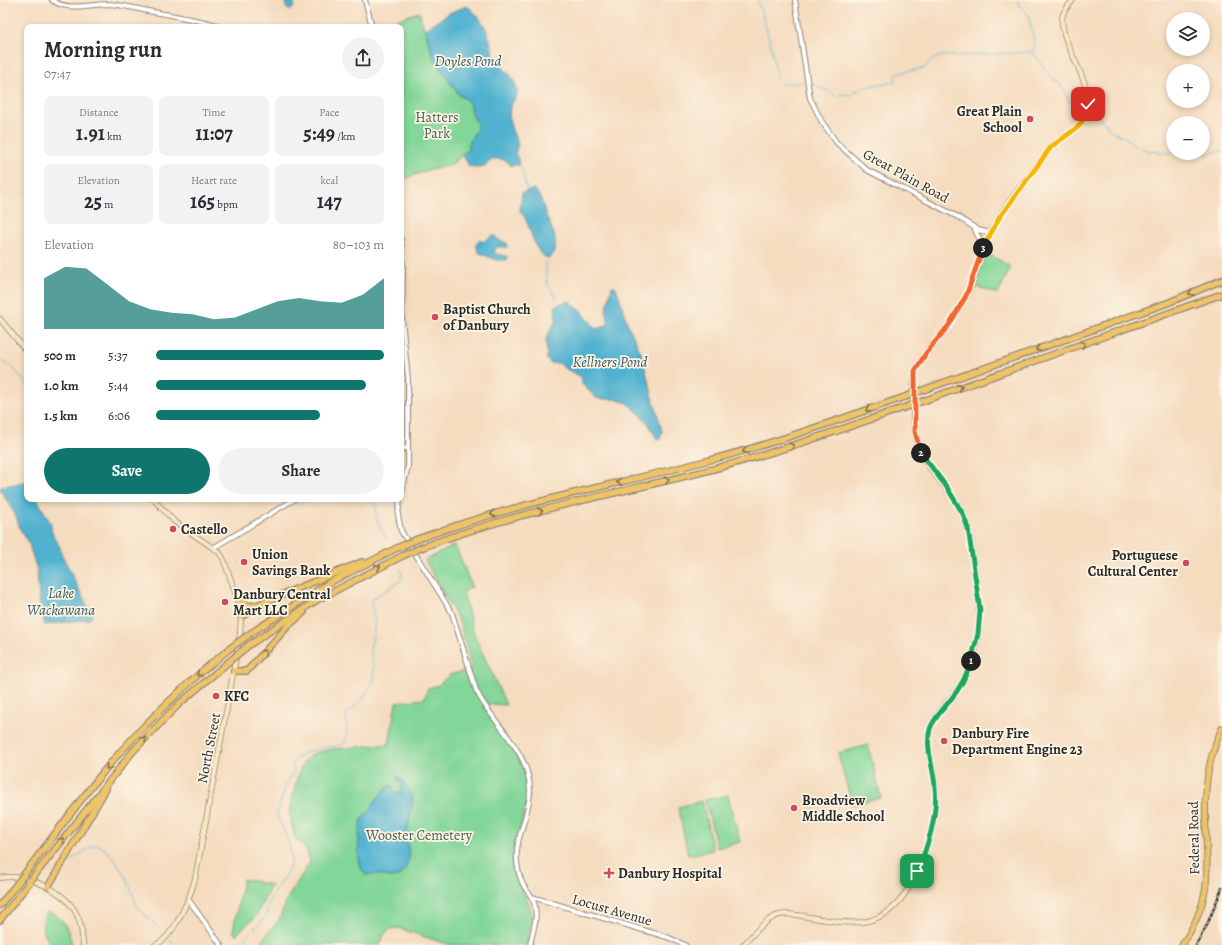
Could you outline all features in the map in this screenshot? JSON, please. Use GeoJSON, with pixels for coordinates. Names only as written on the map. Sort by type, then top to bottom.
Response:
{"type":"FeatureCollection","features":[{"type":"Feature","properties":{"kind":"highway"},"geometry":{"type":"LineString","coordinates":[[238,600],[249,606],[269,600],[418,539],[504,510],[747,450],[804,433],[1141,313],[1222,280]]}},
{"type":"Feature","properties":{"kind":"highway"},"geometry":{"type":"LineString","coordinates":[[1168,314],[1222,294]]}},
{"type":"Feature","properties":{"kind":"highway"},"geometry":{"type":"LineString","coordinates":[[0,920],[134,750],[179,704],[226,664],[290,616],[359,577],[423,547],[506,519],[744,461],[817,438],[1146,321],[1222,298]]}},
{"type":"Feature","properties":{"kind":"highway"},"geometry":{"type":"LineString","coordinates":[[0,905],[104,772],[127,745],[172,698],[229,649],[251,633],[326,584],[388,552]]}},
{"type":"Feature","properties":{"kind":"highway"},"geometry":{"type":"LineString","coordinates":[[234,671],[247,671],[298,616],[359,577]]}},
{"type":"Feature","properties":{"kind":"highway"},"geometry":{"type":"LineString","coordinates":[[241,617],[269,600]]}},
{"type":"Feature","properties":{"kind":"highway"},"geometry":{"type":"LineString","coordinates":[[48,887],[99,800],[134,750]]}},
{"type":"Feature","properties":{"kind":"highway"},"geometry":{"type":"LineString","coordinates":[[0,899],[16,885]]}},
{"type":"Feature","properties":{"kind":"main road"},"geometry":{"type":"LineString","coordinates":[[743,945],[763,925],[778,915],[794,914],[845,923],[863,923],[881,916],[902,898],[920,864],[935,812],[936,788],[929,741],[930,729],[934,720],[960,687],[966,676],[978,634],[980,603],[969,533],[963,514],[948,489],[921,455],[919,449],[915,432],[914,378],[921,360],[949,325],[966,296],[990,233],[1051,147],[1078,127],[1088,110],[1086,90],[1066,37],[1063,22],[1065,11],[1073,0]]}},
{"type":"Feature","properties":{"kind":"main road"},"geometry":{"type":"LineString","coordinates":[[0,319],[24,348]]}},
{"type":"Feature","properties":{"kind":"main road","name":"North Street"},"geometry":{"type":"LineString","coordinates":[[155,945],[163,941],[171,931],[188,899],[197,868],[234,671],[241,617],[238,600],[223,558],[213,548],[175,522],[156,502]]}},
{"type":"Feature","properties":{"kind":"main road","name":"Federal Road"},"geometry":{"type":"LineString","coordinates":[[1182,945],[1197,918],[1206,888],[1208,858],[1206,792],[1211,759],[1222,728]]}},
{"type":"Feature","properties":{"kind":"main road"},"geometry":{"type":"LineString","coordinates":[[0,878],[20,877],[36,881],[48,887],[75,910],[81,925],[83,945]]}},
{"type":"Feature","properties":{"kind":"street"},"geometry":{"type":"LineString","coordinates":[[52,0],[58,4],[68,7],[97,4],[117,5],[217,24]]}},
{"type":"Feature","properties":{"kind":"street"},"geometry":{"type":"LineString","coordinates":[[365,0],[371,24]]}},
{"type":"Feature","properties":{"kind":"street","name":"Great Plain Road"},"geometry":{"type":"LineString","coordinates":[[795,0],[807,87],[816,111],[831,136],[861,166],[958,217],[974,228],[990,233]]}},
{"type":"Feature","properties":{"kind":"street"},"geometry":{"type":"LineString","coordinates":[[974,228],[980,240],[982,252]]}},
{"type":"Feature","properties":{"kind":"street"},"geometry":{"type":"LineString","coordinates":[[404,334],[408,379],[408,469],[404,484]]}},
{"type":"Feature","properties":{"kind":"street"},"geometry":{"type":"LineString","coordinates":[[213,548],[290,502]]}},
{"type":"Feature","properties":{"kind":"street"},"geometry":{"type":"LineString","coordinates":[[400,502],[399,523],[405,539],[423,564],[452,613],[480,699],[515,746],[526,770],[530,789],[530,799],[517,850],[517,861],[522,882],[532,897],[536,910],[536,920],[530,945]]}},
{"type":"Feature","properties":{"kind":"street","name":"Locust Avenue"},"geometry":{"type":"LineString","coordinates":[[532,897],[662,936],[685,945]]}},
{"type":"Feature","properties":{"kind":"street"},"geometry":{"type":"LineString","coordinates":[[188,899],[221,945]]}},
{"type":"Feature","properties":{"kind":"green space","name":"Hatters Park"},"geometry":{"type":"Polygon","coordinates":[[[419,12],[434,59],[459,95],[466,99],[471,106],[478,128],[470,140],[468,150],[450,166],[431,169],[404,179],[404,24],[385,24],[419,12]]]}},
{"type":"Feature","properties":{"kind":"green space"},"geometry":{"type":"Polygon","coordinates":[[[990,255],[1011,267],[998,294],[975,286],[983,260],[990,255]]]}},
{"type":"Feature","properties":{"kind":"green space","name":"Wooster Cemetery"},"geometry":{"type":"Polygon","coordinates":[[[455,545],[472,587],[463,592],[474,634],[506,705],[490,704],[483,706],[513,748],[523,768],[527,784],[528,797],[513,859],[514,872],[530,907],[532,919],[526,945],[450,945],[394,928],[386,932],[380,945],[261,945],[263,939],[279,920],[288,897],[310,862],[307,851],[295,837],[289,811],[298,775],[305,760],[315,753],[333,749],[389,744],[396,702],[424,699],[428,688],[439,685],[449,675],[472,669],[459,621],[425,560],[455,545]]]}},
{"type":"Feature","properties":{"kind":"green space"},"geometry":{"type":"Polygon","coordinates":[[[868,745],[881,798],[852,805],[838,753],[868,745]]]}},
{"type":"Feature","properties":{"kind":"green space"},"geometry":{"type":"Polygon","coordinates":[[[728,795],[740,842],[717,848],[705,800],[728,795]]]}},
{"type":"Feature","properties":{"kind":"green space"},"geometry":{"type":"Polygon","coordinates":[[[702,801],[713,850],[688,855],[678,807],[702,801]]]}},
{"type":"Feature","properties":{"kind":"green space"},"geometry":{"type":"Polygon","coordinates":[[[243,879],[271,885],[257,915],[236,935],[233,931],[243,879]]]}},
{"type":"Feature","properties":{"kind":"green space"},"geometry":{"type":"Polygon","coordinates":[[[47,912],[57,916],[61,920],[67,929],[72,945],[51,945],[45,936],[42,925],[47,912]]]}},
{"type":"Feature","properties":{"kind":"water"},"geometry":{"type":"Polygon","coordinates":[[[290,0],[295,5],[290,10],[285,5],[290,0]]]}},
{"type":"Feature","properties":{"kind":"water","name":"Doyles Pond"},"geometry":{"type":"Polygon","coordinates":[[[467,6],[475,13],[482,23],[490,39],[494,56],[513,79],[515,84],[517,93],[511,106],[509,117],[512,131],[518,144],[515,154],[519,165],[510,165],[504,160],[492,159],[482,167],[469,166],[462,154],[468,150],[470,140],[478,127],[471,111],[471,106],[466,99],[459,95],[434,59],[425,29],[451,12],[467,6]]]}},
{"type":"Feature","properties":{"kind":"water"},"geometry":{"type":"Polygon","coordinates":[[[534,189],[540,198],[555,237],[555,248],[549,258],[543,256],[539,251],[524,216],[520,211],[522,193],[534,189]]]}},
{"type":"Feature","properties":{"kind":"water"},"geometry":{"type":"Polygon","coordinates":[[[492,236],[495,236],[500,241],[507,243],[507,247],[496,247],[494,251],[496,254],[507,256],[507,260],[497,260],[479,253],[476,245],[480,240],[483,242],[492,236]]]}},
{"type":"Feature","properties":{"kind":"water","name":"Kellners Pond"},"geometry":{"type":"Polygon","coordinates":[[[612,286],[616,287],[628,325],[641,353],[662,431],[660,439],[657,439],[648,423],[628,403],[614,399],[599,399],[595,397],[582,384],[582,378],[577,374],[559,363],[550,363],[547,360],[546,338],[556,320],[556,305],[569,301],[581,311],[596,329],[609,324],[606,311],[612,286]]]}},
{"type":"Feature","properties":{"kind":"water","name":"Lake Wackawana"},"geometry":{"type":"Polygon","coordinates":[[[24,482],[24,502],[39,502],[51,524],[53,535],[92,617],[89,619],[44,625],[39,599],[37,570],[28,541],[21,531],[15,514],[0,489],[1,487],[24,482]]]}},
{"type":"Feature","properties":{"kind":"water"},"geometry":{"type":"Polygon","coordinates":[[[397,777],[400,777],[413,798],[407,835],[409,859],[406,868],[399,876],[393,878],[377,874],[366,875],[360,865],[358,848],[362,819],[378,797],[389,786],[392,786],[395,793],[401,792],[402,788],[397,777]]]}},
{"type":"Feature","properties":{"kind":"waterway"},"geometry":{"type":"LineString","coordinates":[[758,0],[770,41],[777,79]]}},
{"type":"Feature","properties":{"kind":"waterway"},"geometry":{"type":"LineString","coordinates":[[1017,0],[1019,6],[1025,10],[1028,15],[1035,46],[1032,52]]}},
{"type":"Feature","properties":{"kind":"waterway"},"geometry":{"type":"LineString","coordinates":[[810,82],[839,97],[841,94],[851,95],[865,87],[895,82],[896,75],[903,72],[925,68],[931,61],[942,56],[1032,52],[1056,82],[1062,86],[1069,101],[1085,108]]}},
{"type":"Feature","properties":{"kind":"waterway"},"geometry":{"type":"LineString","coordinates":[[780,83],[804,82]]}},
{"type":"Feature","properties":{"kind":"waterway"},"geometry":{"type":"LineString","coordinates":[[1090,110],[1095,113],[1114,133],[1125,137],[1133,144],[1148,151],[1196,155],[1222,151]]}},
{"type":"Feature","properties":{"kind":"waterway"},"geometry":{"type":"LineString","coordinates":[[519,165],[522,169],[527,191]]}},
{"type":"Feature","properties":{"kind":"waterway"},"geometry":{"type":"LineString","coordinates":[[545,262],[547,283],[557,299]]}},
{"type":"Feature","properties":{"kind":"waterway"},"geometry":{"type":"LineString","coordinates":[[0,360],[12,367],[24,381]]}},
{"type":"Feature","properties":{"kind":"waterway"},"geometry":{"type":"LineString","coordinates":[[297,505],[304,502]]}},
{"type":"Feature","properties":{"kind":"waterway"},"geometry":{"type":"LineString","coordinates":[[374,502],[378,523],[387,539]]}},
{"type":"Feature","properties":{"kind":"waterway"},"geometry":{"type":"LineString","coordinates":[[233,945],[245,938],[266,916],[269,900],[289,869],[291,862],[290,848],[277,815],[287,782],[294,772],[293,764],[296,758],[311,751],[344,744],[347,736],[346,716],[348,712],[360,703],[374,681],[374,667],[370,651],[375,625],[371,600],[402,580],[401,570]]}},
{"type":"Feature","properties":{"kind":"waterway"},"geometry":{"type":"LineString","coordinates":[[63,866],[94,845],[101,846],[114,858],[126,877],[138,908],[159,928]]}},
{"type":"Feature","properties":{"kind":"waterway"},"geometry":{"type":"LineString","coordinates":[[170,939],[174,945]]}},
{"type":"Feature","properties":{"kind":"railway"},"geometry":{"type":"LineString","coordinates":[[1196,945],[1207,925],[1222,888]]}},
{"type":"Feature","properties":{"kind":"place","name":"Great Plain School"},"geometry":{"type":"Point","coordinates":[1030,119]}},
{"type":"Feature","properties":{"kind":"place","name":"Baptist Church of Danbury"},"geometry":{"type":"Point","coordinates":[435,317]}},
{"type":"Feature","properties":{"kind":"place","name":"Castello"},"geometry":{"type":"Point","coordinates":[173,529]}},
{"type":"Feature","properties":{"kind":"place","name":"Union Savings Bank"},"geometry":{"type":"Point","coordinates":[244,562]}},
{"type":"Feature","properties":{"kind":"place","name":"Portuguese Cultural Center"},"geometry":{"type":"Point","coordinates":[1186,563]}},
{"type":"Feature","properties":{"kind":"place","name":"Danbury Central Mart LLC"},"geometry":{"type":"Point","coordinates":[225,602]}},
{"type":"Feature","properties":{"kind":"place","name":"KFC"},"geometry":{"type":"Point","coordinates":[216,696]}},
{"type":"Feature","properties":{"kind":"place","name":"Danbury Fire Department Engine 23"},"geometry":{"type":"Point","coordinates":[944,741]}},
{"type":"Feature","properties":{"kind":"place","name":"Broadview Middle School"},"geometry":{"type":"Point","coordinates":[794,808]}},
{"type":"Feature","properties":{"kind":"place","name":"Danbury Hospital"},"geometry":{"type":"Point","coordinates":[609,873]}},
{"type":"Feature","properties":{"kind":"route"},"geometry":{"type":"LineString","coordinates":[[917,871],[929,837],[935,812],[936,788],[929,745],[930,729],[934,720],[964,680],[975,648],[980,622],[980,610],[967,522],[948,489],[921,455],[917,443],[915,432],[915,371],[926,353],[949,325],[966,296],[972,284],[982,252],[990,233],[999,218],[1051,147],[1078,127],[1084,119],[1088,104]]}}]}
